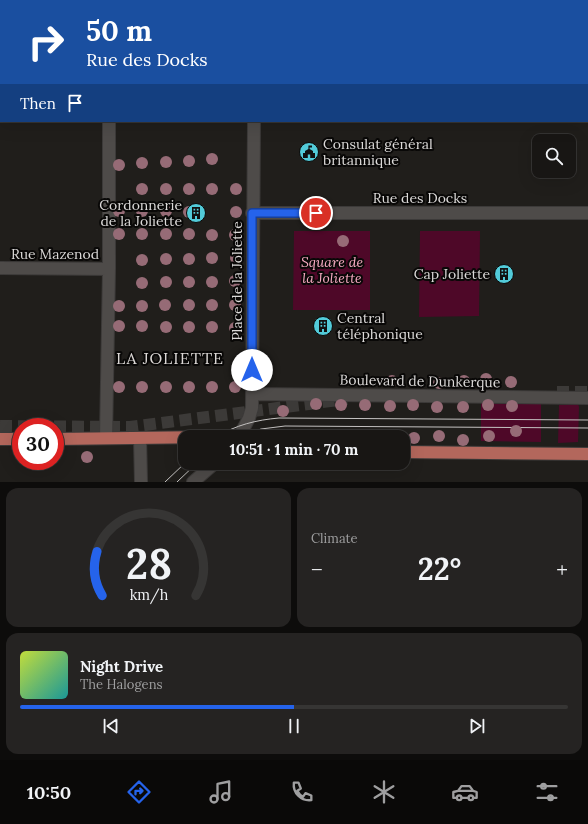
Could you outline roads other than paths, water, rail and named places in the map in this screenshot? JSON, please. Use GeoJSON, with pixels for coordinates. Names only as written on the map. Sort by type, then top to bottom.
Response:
{"type":"FeatureCollection","features":[{"type":"Feature","properties":{"kind":"main road"},"geometry":{"type":"LineString","coordinates":[[64,439],[178,437]]}},
{"type":"Feature","properties":{"kind":"main road"},"geometry":{"type":"LineString","coordinates":[[0,438],[12,439]]}},
{"type":"Feature","properties":{"kind":"main road"},"geometry":{"type":"LineString","coordinates":[[410,452],[588,454]]}},
{"type":"Feature","properties":{"kind":"street"},"geometry":{"type":"LineString","coordinates":[[106,438],[109,269],[109,122]]}},
{"type":"Feature","properties":{"kind":"street","name":"Place de la Joliette"},"geometry":{"type":"LineString","coordinates":[[243,430],[252,408],[252,213],[254,122]]}},
{"type":"Feature","properties":{"kind":"street","name":"Rue des Docks"},"geometry":{"type":"LineString","coordinates":[[252,213],[588,214]]}},
{"type":"Feature","properties":{"kind":"street","name":"Rue Mazenod"},"geometry":{"type":"LineString","coordinates":[[0,268],[109,269]]}},
{"type":"Feature","properties":{"kind":"street","name":"Boulevard de Dunkerque"},"geometry":{"type":"LineString","coordinates":[[252,394],[588,398]]}},
{"type":"Feature","properties":{"kind":"street"},"geometry":{"type":"LineString","coordinates":[[140,438],[141,482]]}},
{"type":"Feature","properties":{"kind":"street"},"geometry":{"type":"LineString","coordinates":[[193,482],[207,470]]}},
{"type":"Feature","properties":{"kind":"tunnel"},"geometry":{"type":"LineString","coordinates":[[557,392],[588,392]]}},
{"type":"Feature","properties":{"kind":"tunnel"},"geometry":{"type":"LineString","coordinates":[[0,426],[130,427],[347,399]]}},
{"type":"Feature","properties":{"kind":"tram line"},"geometry":{"type":"LineString","coordinates":[[229,430],[262,420],[279,418],[588,420]]}},
{"type":"Feature","properties":{"kind":"tram line"},"geometry":{"type":"LineString","coordinates":[[258,430],[285,426],[588,428]]}},
{"type":"Feature","properties":{"kind":"tram line"},"geometry":{"type":"LineString","coordinates":[[165,482],[178,470]]}},
{"type":"Feature","properties":{"kind":"tram line"},"geometry":{"type":"LineString","coordinates":[[177,482],[190,470]]}},
{"type":"Feature","properties":{"kind":"place","name":"Consulat général britannique"},"geometry":{"type":"Point","coordinates":[309,152]}},
{"type":"Feature","properties":{"kind":"place","name":"Cordonnerie de la Joliette"},"geometry":{"type":"Point","coordinates":[196,213]}},
{"type":"Feature","properties":{"kind":"place","name":"Cap Joliette"},"geometry":{"type":"Point","coordinates":[504,274]}},
{"type":"Feature","properties":{"kind":"place","name":"Central téléphonique"},"geometry":{"type":"Point","coordinates":[323,326]}},
{"type":"Feature","properties":{"kind":"district","name":"LA JOLIETTE"},"geometry":{"type":"Point","coordinates":[170,358]}},
{"type":"Feature","properties":{"kind":"park label","name":"Square de la Joliette"},"geometry":{"type":"Point","coordinates":[332,270]}}]}
